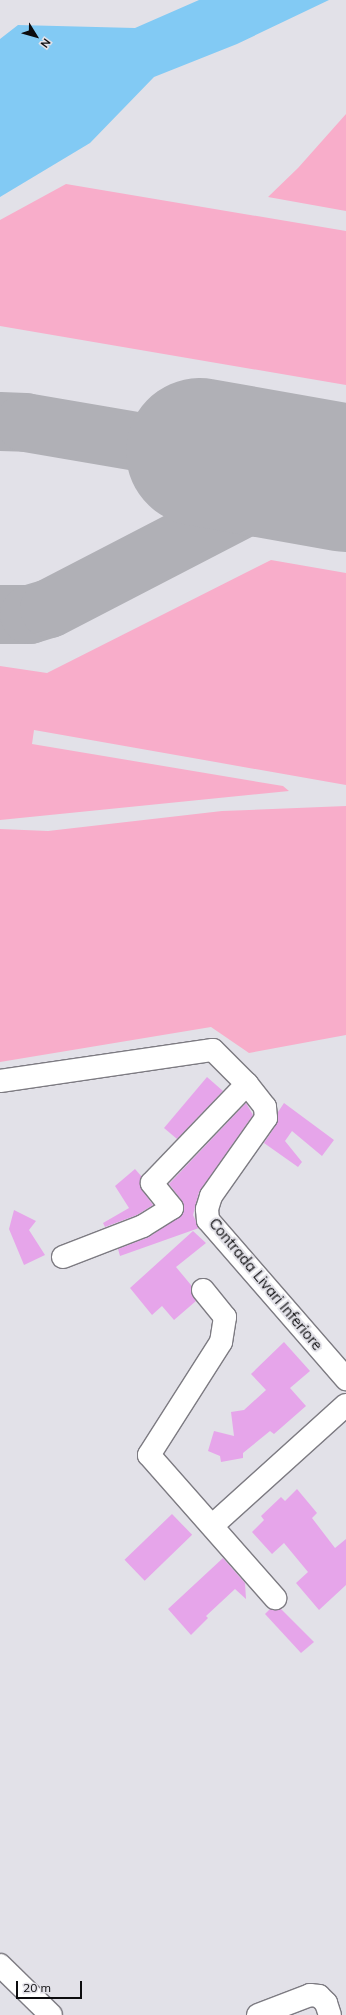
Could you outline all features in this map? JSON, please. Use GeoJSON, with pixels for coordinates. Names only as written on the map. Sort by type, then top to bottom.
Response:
{"type":"FeatureCollection","features":[{"type":"Feature","properties":{"kind":"street","name":"Contrada Livari Inferiore"},"geometry":{"type":"LineString","coordinates":[[0,1081],[213,1050],[247,1084],[265,1107],[266,1118],[211,1196],[207,1209],[208,1220],[346,1379]]}},
{"type":"Feature","properties":{"kind":"street"},"geometry":{"type":"LineString","coordinates":[[63,1257],[143,1226],[172,1208],[152,1183],[247,1084]]}},
{"type":"Feature","properties":{"kind":"street"},"geometry":{"type":"LineString","coordinates":[[203,1290],[225,1317],[221,1342],[149,1455],[213,1525],[275,1598]]}},
{"type":"Feature","properties":{"kind":"street"},"geometry":{"type":"LineString","coordinates":[[213,1525],[346,1405]]}},
{"type":"Feature","properties":{"kind":"street"},"geometry":{"type":"LineString","coordinates":[[0,1965],[51,2015]]}},
{"type":"Feature","properties":{"kind":"street"},"geometry":{"type":"LineString","coordinates":[[258,2015],[310,1995],[319,1996],[326,2003],[330,2015]]}},
{"type":"Feature","properties":{"kind":"shaded area"},"geometry":{"type":"Polygon","coordinates":[[[346,114],[346,211],[268,197],[298,168],[346,114]]]}},
{"type":"Feature","properties":{"kind":"shaded area"},"geometry":{"type":"Polygon","coordinates":[[[66,184],[346,231],[346,385],[0,326],[0,220],[66,184]]]}},
{"type":"Feature","properties":{"kind":"shaded area"},"geometry":{"type":"Polygon","coordinates":[[[271,560],[346,573],[346,785],[34,730],[32,744],[283,786],[289,791],[0,820],[0,666],[47,673],[271,560]]]}},
{"type":"Feature","properties":{"kind":"shaded area"},"geometry":{"type":"Polygon","coordinates":[[[346,806],[346,1035],[249,1053],[211,1027],[0,1062],[0,829],[48,831],[222,811],[346,806]]]}},
{"type":"Feature","properties":{"kind":"water"},"geometry":{"type":"Polygon","coordinates":[[[199,0],[329,0],[237,44],[154,77],[90,143],[0,197],[0,39],[18,25],[135,28],[199,0]]]}},
{"type":"Feature","properties":{"kind":"building"},"geometry":{"type":"Polygon","coordinates":[[[207,1077],[223,1091],[177,1139],[164,1128],[207,1077]]]}},
{"type":"Feature","properties":{"kind":"building"},"geometry":{"type":"Polygon","coordinates":[[[246,1103],[253,1115],[199,1192],[193,1215],[199,1228],[120,1256],[118,1249],[149,1237],[183,1214],[182,1201],[169,1184],[246,1103]]]}},
{"type":"Feature","properties":{"kind":"building"},"geometry":{"type":"Polygon","coordinates":[[[284,1103],[334,1140],[322,1156],[292,1131],[285,1141],[302,1162],[298,1167],[264,1143],[276,1125],[278,1112],[284,1103]]]}},
{"type":"Feature","properties":{"kind":"building"},"geometry":{"type":"Polygon","coordinates":[[[135,1169],[142,1177],[140,1185],[142,1190],[153,1205],[137,1215],[105,1227],[103,1223],[129,1208],[115,1186],[135,1169]]]}},
{"type":"Feature","properties":{"kind":"building"},"geometry":{"type":"Polygon","coordinates":[[[14,1210],[36,1221],[29,1230],[45,1255],[24,1265],[9,1229],[14,1210]]]}},
{"type":"Feature","properties":{"kind":"building"},"geometry":{"type":"Polygon","coordinates":[[[193,1231],[206,1243],[176,1267],[191,1285],[191,1292],[196,1301],[174,1320],[162,1306],[152,1315],[130,1288],[193,1231]]]}},
{"type":"Feature","properties":{"kind":"building"},"geometry":{"type":"Polygon","coordinates":[[[284,1342],[310,1371],[290,1388],[306,1406],[274,1434],[270,1431],[243,1453],[243,1458],[221,1462],[220,1456],[208,1451],[214,1431],[234,1436],[231,1412],[244,1410],[266,1390],[251,1374],[284,1342]]]}},
{"type":"Feature","properties":{"kind":"building"},"geometry":{"type":"Polygon","coordinates":[[[297,1489],[317,1513],[312,1518],[335,1548],[346,1539],[346,1585],[319,1610],[296,1583],[308,1572],[284,1543],[272,1554],[252,1532],[264,1520],[261,1516],[281,1497],[285,1501],[297,1489]]]}},
{"type":"Feature","properties":{"kind":"building"},"geometry":{"type":"Polygon","coordinates":[[[172,1514],[192,1535],[145,1581],[125,1560],[172,1514]]]}},
{"type":"Feature","properties":{"kind":"building"},"geometry":{"type":"Polygon","coordinates":[[[223,1558],[245,1583],[246,1599],[235,1589],[206,1616],[208,1618],[191,1635],[168,1609],[223,1558]]]}},
{"type":"Feature","properties":{"kind":"building"},"geometry":{"type":"Polygon","coordinates":[[[270,1609],[281,1609],[314,1642],[301,1653],[265,1614],[270,1609]]]}},
{"type":"Feature","properties":{"kind":"taxiway"},"geometry":{"type":"LineString","coordinates":[[0,421],[25,422],[200,452]]}},
{"type":"Feature","properties":{"kind":"taxiway"},"geometry":{"type":"LineString","coordinates":[[0,614],[29,614],[49,608],[271,493],[312,480],[346,479]]}},
{"type":"Feature","properties":{"kind":"runway"},"geometry":{"type":"LineString","coordinates":[[200,452],[346,478]]}}]}
